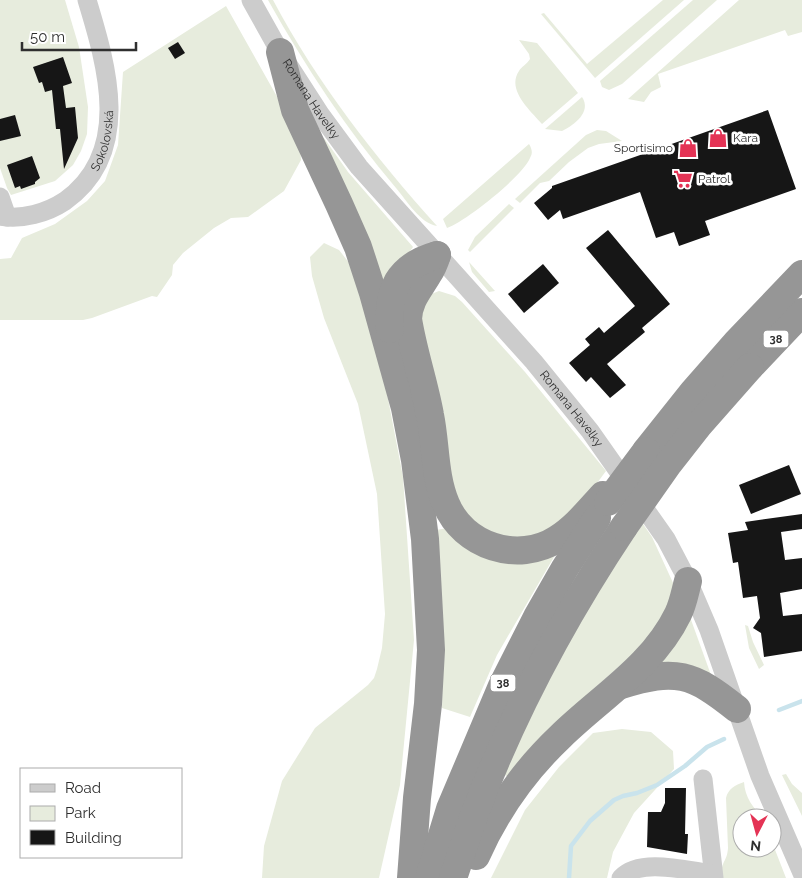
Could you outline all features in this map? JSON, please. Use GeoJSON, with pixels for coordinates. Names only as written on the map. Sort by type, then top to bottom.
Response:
{"type":"FeatureCollection","features":[{"type":"Feature","properties":{"kind":"highway"},"geometry":{"type":"LineString","coordinates":[[280,52],[295,110],[340,204],[358,248],[373,293],[394,365],[415,460],[425,539],[430,600],[431,650],[428,704],[417,798],[411,878]]}},
{"type":"Feature","properties":{"kind":"highway"},"geometry":{"type":"LineString","coordinates":[[394,365],[390,311],[390,302],[394,290],[408,268],[422,259],[438,255]]}},
{"type":"Feature","properties":{"kind":"highway"},"geometry":{"type":"LineString","coordinates":[[438,255],[413,296],[408,318],[431,416],[441,490],[452,516],[470,535],[488,546],[512,551],[526,550],[538,548],[556,541],[606,498]]}},
{"type":"Feature","properties":{"kind":"highway","name":"38"},"geometry":{"type":"LineString","coordinates":[[429,878],[450,809],[502,686],[541,609],[606,498],[693,392],[736,343],[802,274]]}},
{"type":"Feature","properties":{"kind":"highway","name":"38"},"geometry":{"type":"LineString","coordinates":[[453,878],[475,813],[525,697],[590,578],[686,441],[750,367],[802,312]]}},
{"type":"Feature","properties":{"kind":"highway"},"geometry":{"type":"LineString","coordinates":[[466,878],[489,828],[521,779],[559,737],[619,686],[650,656],[664,638],[679,613],[688,581]]}},
{"type":"Feature","properties":{"kind":"highway"},"geometry":{"type":"LineString","coordinates":[[619,686],[662,675],[678,676],[693,680],[712,690],[737,709]]}},
{"type":"Feature","properties":{"kind":"street","name":"Sokolovská"},"geometry":{"type":"LineString","coordinates":[[3,217],[24,216],[46,211],[76,193],[96,170],[108,125],[110,104],[103,59],[87,0]]}},
{"type":"Feature","properties":{"kind":"street","name":"Romana Havelky"},"geometry":{"type":"LineString","coordinates":[[252,0],[280,52],[320,114],[359,167],[534,362],[590,431],[657,525],[688,581],[709,630],[760,776],[802,873]]}},
{"type":"Feature","properties":{"kind":"street"},"geometry":{"type":"LineString","coordinates":[[0,197],[3,217]]}},
{"type":"Feature","properties":{"kind":"street"},"geometry":{"type":"LineString","coordinates":[[621,878],[636,868],[650,866],[713,876],[703,779]]}},
{"type":"Feature","properties":{"kind":"green space"},"geometry":{"type":"Polygon","coordinates":[[[0,0],[65,0],[79,47],[88,107],[87,134],[81,151],[73,165],[55,181],[11,195],[0,168],[0,0]]]}},
{"type":"Feature","properties":{"kind":"green space"},"geometry":{"type":"Polygon","coordinates":[[[268,0],[273,0],[308,61],[348,118],[391,173],[437,226],[425,221],[414,211],[378,166],[312,73],[268,0]]]}},
{"type":"Feature","properties":{"kind":"green space"},"geometry":{"type":"Polygon","coordinates":[[[663,0],[684,0],[595,78],[541,14],[544,13],[587,64],[663,0]]]}},
{"type":"Feature","properties":{"kind":"green space"},"geometry":{"type":"Polygon","coordinates":[[[693,0],[717,0],[622,84],[609,90],[602,87],[600,81],[693,0]]]}},
{"type":"Feature","properties":{"kind":"green space"},"geometry":{"type":"Polygon","coordinates":[[[739,0],[802,0],[802,32],[788,36],[785,30],[658,74],[661,87],[651,92],[644,102],[628,99],[739,0]]]}},
{"type":"Feature","properties":{"kind":"green space"},"geometry":{"type":"Polygon","coordinates":[[[226,6],[289,118],[300,144],[301,160],[284,191],[248,217],[231,218],[214,228],[183,253],[173,265],[172,275],[157,297],[152,296],[83,320],[0,320],[0,259],[11,258],[22,238],[55,224],[87,201],[105,181],[118,145],[123,72],[226,6]]]}},
{"type":"Feature","properties":{"kind":"green space"},"geometry":{"type":"Polygon","coordinates":[[[519,40],[537,43],[578,93],[542,124],[526,107],[518,93],[516,78],[519,71],[530,59],[529,54],[519,40]]]}},
{"type":"Feature","properties":{"kind":"green space"},"geometry":{"type":"Polygon","coordinates":[[[582,97],[585,108],[576,122],[562,131],[545,129],[582,97]]]}},
{"type":"Feature","properties":{"kind":"green space"},"geometry":{"type":"Polygon","coordinates":[[[597,130],[606,131],[622,141],[599,144],[588,148],[569,162],[549,181],[540,183],[520,203],[515,199],[586,135],[597,130]]]}},
{"type":"Feature","properties":{"kind":"green space"},"geometry":{"type":"Polygon","coordinates":[[[324,138],[348,172],[413,247],[384,289],[319,140],[324,138]]]}},
{"type":"Feature","properties":{"kind":"green space"},"geometry":{"type":"Polygon","coordinates":[[[529,144],[532,151],[531,156],[517,176],[493,198],[467,217],[447,228],[443,219],[529,144]]]}},
{"type":"Feature","properties":{"kind":"green space"},"geometry":{"type":"Polygon","coordinates":[[[509,204],[514,208],[470,252],[468,250],[475,237],[509,204]]]}},
{"type":"Feature","properties":{"kind":"green space"},"geometry":{"type":"Polygon","coordinates":[[[324,243],[339,250],[350,264],[381,362],[403,477],[414,640],[400,785],[379,878],[262,878],[264,846],[282,781],[315,728],[374,678],[382,648],[385,614],[377,494],[358,404],[324,318],[312,276],[310,257],[324,243]]]}},
{"type":"Feature","properties":{"kind":"green space"},"geometry":{"type":"Polygon","coordinates":[[[469,262],[495,291],[489,292],[472,272],[469,262]]]}},
{"type":"Feature","properties":{"kind":"green space"},"geometry":{"type":"Polygon","coordinates":[[[439,291],[455,296],[462,302],[525,372],[606,471],[574,514],[535,540],[488,538],[453,499],[419,315],[429,295],[439,291]]]}},
{"type":"Feature","properties":{"kind":"green space"},"geometry":{"type":"Polygon","coordinates":[[[643,524],[652,537],[674,585],[663,622],[631,656],[553,725],[530,749],[508,777],[503,774],[567,646],[603,584],[643,524]]]}},
{"type":"Feature","properties":{"kind":"green space"},"geometry":{"type":"Polygon","coordinates":[[[448,528],[558,550],[497,655],[470,717],[442,708],[443,634],[436,530],[448,528]]]}},
{"type":"Feature","properties":{"kind":"green space"},"geometry":{"type":"Polygon","coordinates":[[[690,617],[711,675],[650,666],[690,617]]]}},
{"type":"Feature","properties":{"kind":"green space"},"geometry":{"type":"Polygon","coordinates":[[[745,625],[748,626],[764,665],[759,669],[749,648],[745,625]]]}},
{"type":"Feature","properties":{"kind":"green space"},"geometry":{"type":"Polygon","coordinates":[[[622,729],[651,732],[673,751],[674,769],[634,813],[613,852],[607,878],[491,878],[525,810],[559,767],[593,733],[622,729]]]}},
{"type":"Feature","properties":{"kind":"green space"},"geometry":{"type":"Polygon","coordinates":[[[786,774],[792,784],[802,793],[802,816],[782,775],[786,774]]]}},
{"type":"Feature","properties":{"kind":"green space"},"geometry":{"type":"Polygon","coordinates":[[[744,782],[748,798],[755,808],[732,808],[732,858],[778,858],[786,878],[722,878],[722,868],[728,848],[726,798],[728,792],[744,782]]]}},
{"type":"Feature","properties":{"kind":"building"},"geometry":{"type":"Polygon","coordinates":[[[178,42],[185,53],[175,59],[168,48],[178,42]]]}},
{"type":"Feature","properties":{"kind":"building"},"geometry":{"type":"Polygon","coordinates":[[[63,57],[72,83],[63,86],[66,108],[75,107],[78,138],[64,169],[60,129],[56,129],[52,90],[45,92],[42,82],[39,83],[33,67],[63,57]]]}},
{"type":"Feature","properties":{"kind":"building","name":"Patrol"},"geometry":{"type":"Polygon","coordinates":[[[768,110],[796,189],[705,221],[710,235],[679,246],[674,232],[656,238],[640,192],[563,219],[560,210],[548,220],[534,203],[552,186],[768,110]]]}},
{"type":"Feature","properties":{"kind":"building"},"geometry":{"type":"Polygon","coordinates":[[[15,115],[21,136],[0,141],[0,119],[15,115]]]}},
{"type":"Feature","properties":{"kind":"building"},"geometry":{"type":"Polygon","coordinates":[[[32,156],[40,178],[35,184],[21,189],[20,186],[15,188],[7,165],[32,156]]]}},
{"type":"Feature","properties":{"kind":"building"},"geometry":{"type":"Polygon","coordinates":[[[608,230],[670,304],[642,328],[645,332],[607,364],[626,385],[610,398],[591,377],[586,382],[569,363],[590,345],[585,339],[599,327],[604,333],[635,306],[586,248],[608,230]]]}},
{"type":"Feature","properties":{"kind":"building"},"geometry":{"type":"Polygon","coordinates":[[[543,264],[559,283],[524,313],[508,294],[543,264]]]}},
{"type":"Feature","properties":{"kind":"building"},"geometry":{"type":"Polygon","coordinates":[[[789,465],[801,494],[751,514],[739,485],[789,465]]]}},
{"type":"Feature","properties":{"kind":"building"},"geometry":{"type":"Polygon","coordinates":[[[802,514],[802,529],[781,532],[785,560],[802,558],[802,589],[780,593],[783,616],[802,614],[802,651],[764,657],[761,633],[753,628],[760,618],[757,596],[743,598],[738,562],[733,563],[728,533],[748,530],[745,522],[802,514]]]}},
{"type":"Feature","properties":{"kind":"building"},"geometry":{"type":"Polygon","coordinates":[[[665,788],[686,788],[685,834],[688,834],[687,854],[647,847],[648,812],[661,812],[665,803],[665,788]]]}},
{"type":"Feature","properties":{"kind":"waterway"},"geometry":{"type":"LineString","coordinates":[[779,710],[802,701]]}},
{"type":"Feature","properties":{"kind":"waterway"},"geometry":{"type":"LineString","coordinates":[[569,878],[571,846],[590,821],[614,800],[657,785],[685,766],[707,747],[724,739]]}},
{"type":"Feature","properties":{"kind":"place","name":"Kara"},"geometry":{"type":"Point","coordinates":[718,138]}},
{"type":"Feature","properties":{"kind":"place","name":"Sportisimo"},"geometry":{"type":"Point","coordinates":[688,148]}},
{"type":"Feature","properties":{"kind":"place","name":"Patrol"},"geometry":{"type":"Point","coordinates":[683,179]}}]}
